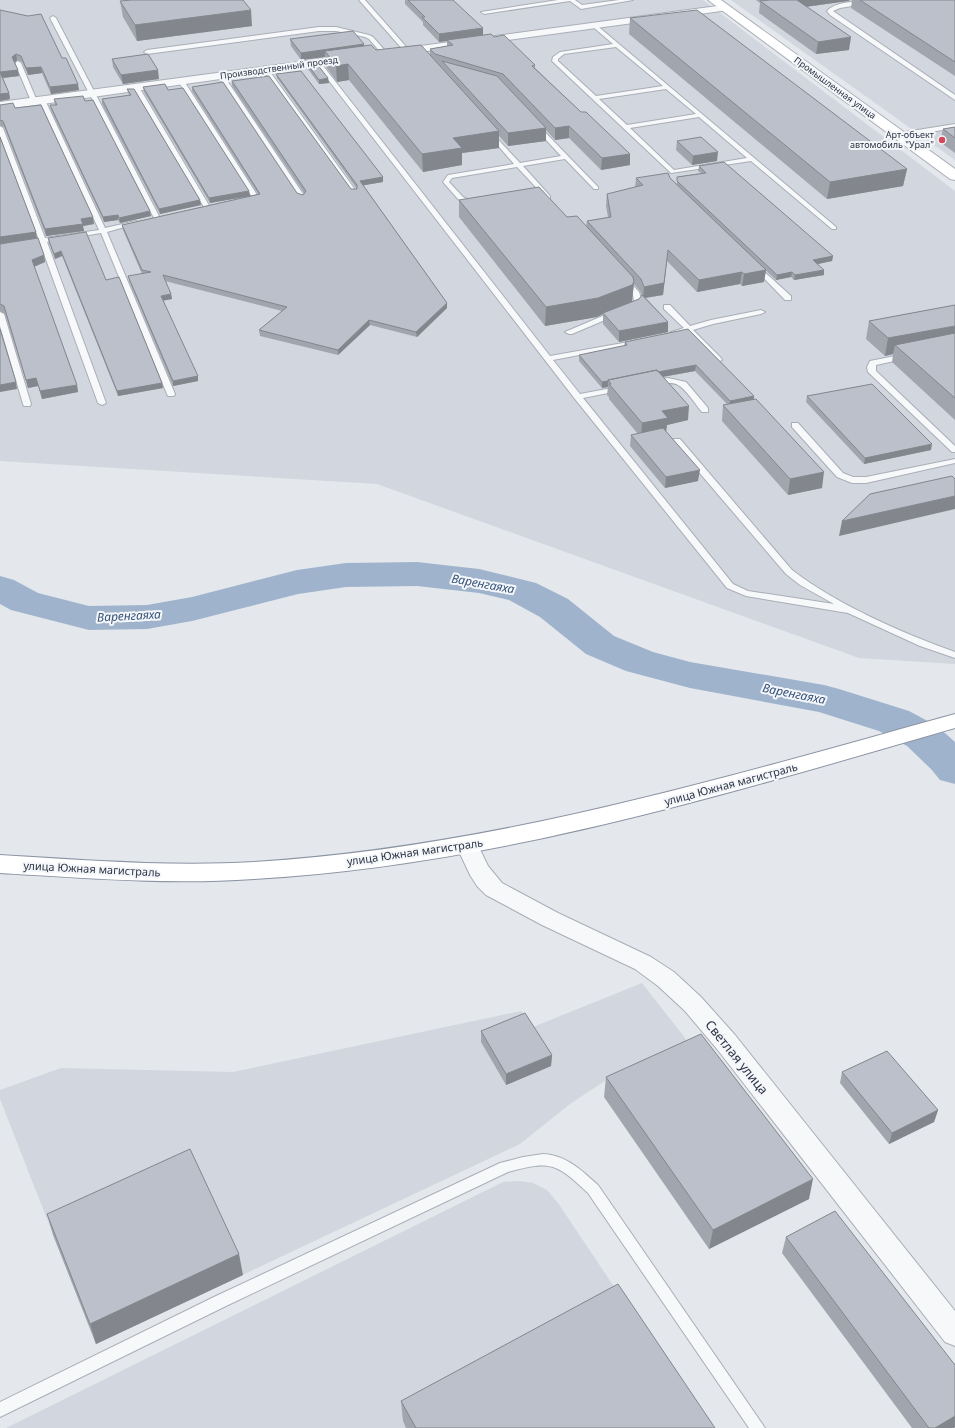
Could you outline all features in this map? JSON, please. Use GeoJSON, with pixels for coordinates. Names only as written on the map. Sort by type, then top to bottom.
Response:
{"type":"FeatureCollection","features":[{"type":"Feature","properties":{"kind":"main road","name":"Промышленная улица"},"geometry":{"type":"LineString","coordinates":[[714,0],[955,176]]}},
{"type":"Feature","properties":{"kind":"main road","name":"улица Южная магистраль"},"geometry":{"type":"LineString","coordinates":[[0,864],[151,872],[211,872],[315,866],[419,854],[611,816],[955,721]]}},
{"type":"Feature","properties":{"kind":"street","name":"Производственный проезд"},"geometry":{"type":"LineString","coordinates":[[0,106],[366,56],[415,52],[594,25],[724,8]]}},
{"type":"Feature","properties":{"kind":"street","name":"Светлая улица"},"geometry":{"type":"LineString","coordinates":[[467,845],[478,869],[494,890],[550,919],[643,963],[666,979],[693,1004],[726,1042],[955,1334]]}},
{"type":"Feature","properties":{"kind":"lane"},"geometry":{"type":"LineString","coordinates":[[362,0],[415,52]]}},
{"type":"Feature","properties":{"kind":"lane"},"geometry":{"type":"LineString","coordinates":[[484,12],[571,0],[581,7],[630,0]]}},
{"type":"Feature","properties":{"kind":"lane"},"geometry":{"type":"LineString","coordinates":[[886,0],[840,6],[832,8],[830,11],[832,14],[955,98]]}},
{"type":"Feature","properties":{"kind":"lane"},"geometry":{"type":"LineString","coordinates":[[0,248],[103,231],[154,219],[53,18]]}},
{"type":"Feature","properties":{"kind":"lane"},"geometry":{"type":"LineString","coordinates":[[594,25],[834,228]]}},
{"type":"Feature","properties":{"kind":"lane"},"geometry":{"type":"LineString","coordinates":[[147,52],[328,28],[371,38],[385,54]]}},
{"type":"Feature","properties":{"kind":"lane"},"geometry":{"type":"LineString","coordinates":[[617,45],[562,53],[555,58],[555,61],[673,172]]}},
{"type":"Feature","properties":{"kind":"lane"},"geometry":{"type":"LineString","coordinates":[[18,63],[103,231],[171,394]]}},
{"type":"Feature","properties":{"kind":"lane"},"geometry":{"type":"LineString","coordinates":[[318,63],[578,397],[730,586],[746,593],[850,610]]}},
{"type":"Feature","properties":{"kind":"lane"},"geometry":{"type":"LineString","coordinates":[[266,70],[354,192]]}},
{"type":"Feature","properties":{"kind":"lane"},"geometry":{"type":"LineString","coordinates":[[221,76],[302,197]]}},
{"type":"Feature","properties":{"kind":"lane"},"geometry":{"type":"LineString","coordinates":[[181,81],[256,198],[242,201]]}},
{"type":"Feature","properties":{"kind":"lane"},"geometry":{"type":"LineString","coordinates":[[595,98],[668,87]]}},
{"type":"Feature","properties":{"kind":"lane"},"geometry":{"type":"LineString","coordinates":[[136,88],[207,207]]}},
{"type":"Feature","properties":{"kind":"lane"},"geometry":{"type":"LineString","coordinates":[[626,127],[701,115]]}},
{"type":"Feature","properties":{"kind":"lane"},"geometry":{"type":"LineString","coordinates":[[530,119],[596,188]]}},
{"type":"Feature","properties":{"kind":"lane"},"geometry":{"type":"LineString","coordinates":[[899,135],[955,126]]}},
{"type":"Feature","properties":{"kind":"lane"},"geometry":{"type":"LineString","coordinates":[[0,128],[102,402]]}},
{"type":"Feature","properties":{"kind":"lane"},"geometry":{"type":"LineString","coordinates":[[488,130],[518,164],[541,194],[550,200]]}},
{"type":"Feature","properties":{"kind":"lane"},"geometry":{"type":"LineString","coordinates":[[480,204],[465,203],[446,182],[447,179],[450,176],[458,174],[566,157]]}},
{"type":"Feature","properties":{"kind":"lane"},"geometry":{"type":"LineString","coordinates":[[673,172],[752,159]]}},
{"type":"Feature","properties":{"kind":"lane"},"geometry":{"type":"LineString","coordinates":[[671,182],[673,172]]}},
{"type":"Feature","properties":{"kind":"lane"},"geometry":{"type":"LineString","coordinates":[[753,264],[788,298]]}},
{"type":"Feature","properties":{"kind":"lane"},"geometry":{"type":"LineString","coordinates":[[620,276],[636,294],[638,301],[635,306],[626,310]]}},
{"type":"Feature","properties":{"kind":"lane"},"geometry":{"type":"LineString","coordinates":[[667,306],[723,365]]}},
{"type":"Feature","properties":{"kind":"lane"},"geometry":{"type":"LineString","coordinates":[[664,337],[711,322],[761,312]]}},
{"type":"Feature","properties":{"kind":"lane"},"geometry":{"type":"LineString","coordinates":[[569,332],[619,313]]}},
{"type":"Feature","properties":{"kind":"lane"},"geometry":{"type":"LineString","coordinates":[[0,314],[27,404]]}},
{"type":"Feature","properties":{"kind":"lane"},"geometry":{"type":"LineString","coordinates":[[549,359],[648,340]]}},
{"type":"Feature","properties":{"kind":"lane"},"geometry":{"type":"LineString","coordinates":[[910,355],[873,363],[871,368],[872,372],[955,450]]}},
{"type":"Feature","properties":{"kind":"lane"},"geometry":{"type":"LineString","coordinates":[[647,383],[662,380],[678,381],[683,384],[705,410]]}},
{"type":"Feature","properties":{"kind":"lane"},"geometry":{"type":"LineString","coordinates":[[578,397],[632,386]]}},
{"type":"Feature","properties":{"kind":"lane"},"geometry":{"type":"LineString","coordinates":[[795,425],[840,475],[852,480],[866,480],[955,461]]}},
{"type":"Feature","properties":{"kind":"lane"},"geometry":{"type":"LineString","coordinates":[[677,441],[796,579],[850,610],[923,644],[955,655]]}},
{"type":"Feature","properties":{"kind":"lane"},"geometry":{"type":"LineString","coordinates":[[0,1410],[221,1301],[505,1167],[529,1160],[555,1161],[577,1174],[593,1189],[758,1428]]}},
{"type":"Feature","properties":{"kind":"shaded area"},"geometry":{"type":"Polygon","coordinates":[[[0,0],[703,0],[955,191],[955,664],[859,658],[377,484],[0,461],[0,0]]]}},
{"type":"Feature","properties":{"kind":"shaded area"},"geometry":{"type":"Polygon","coordinates":[[[731,0],[955,0],[955,160],[731,0]]]}},
{"type":"Feature","properties":{"kind":"shaded area"},"geometry":{"type":"Polygon","coordinates":[[[642,983],[689,1043],[611,1077],[570,1104],[520,1144],[96,1344],[0,1099],[0,1090],[61,1068],[233,1072],[521,1011],[533,1027],[642,983]]]}},
{"type":"Feature","properties":{"kind":"shaded area"},"geometry":{"type":"Polygon","coordinates":[[[519,1181],[533,1183],[547,1190],[558,1203],[623,1300],[698,1428],[6,1428],[503,1182],[519,1181]]]}},
{"type":"Feature","properties":{"kind":"building"},"geometry":{"type":"Polygon","coordinates":[[[243,0],[251,10],[135,25],[120,1],[243,0]]]}},
{"type":"Feature","properties":{"kind":"building"},"geometry":{"type":"Polygon","coordinates":[[[408,0],[453,0],[483,28],[439,34],[408,0]]]}},
{"type":"Feature","properties":{"kind":"building"},"geometry":{"type":"Polygon","coordinates":[[[797,0],[851,37],[818,42],[760,1],[797,0]]]}},
{"type":"Feature","properties":{"kind":"building"},"geometry":{"type":"Polygon","coordinates":[[[860,0],[955,0],[955,62],[860,0]]]}},
{"type":"Feature","properties":{"kind":"building"},"geometry":{"type":"Polygon","coordinates":[[[0,10],[28,16],[41,14],[62,58],[66,58],[78,84],[50,87],[41,67],[26,68],[21,56],[16,54],[12,57],[18,70],[0,72],[0,10]]]}},
{"type":"Feature","properties":{"kind":"building"},"geometry":{"type":"Polygon","coordinates":[[[697,10],[907,169],[830,182],[630,18],[697,10]]]}},
{"type":"Feature","properties":{"kind":"building"},"geometry":{"type":"Polygon","coordinates":[[[353,31],[364,44],[301,53],[290,39],[353,31]]]}},
{"type":"Feature","properties":{"kind":"building"},"geometry":{"type":"Polygon","coordinates":[[[491,34],[494,37],[504,35],[535,65],[532,66],[581,112],[586,112],[630,154],[602,158],[569,126],[555,128],[503,74],[435,54],[430,49],[453,45],[447,40],[491,34]]]}},
{"type":"Feature","properties":{"kind":"building"},"geometry":{"type":"Polygon","coordinates":[[[371,45],[376,50],[421,45],[499,131],[453,138],[462,148],[422,154],[348,64],[336,66],[325,51],[371,45]]]}},
{"type":"Feature","properties":{"kind":"building"},"geometry":{"type":"Polygon","coordinates":[[[148,54],[158,70],[121,75],[112,59],[148,54]]]}},
{"type":"Feature","properties":{"kind":"building"},"geometry":{"type":"Polygon","coordinates":[[[442,61],[497,76],[546,128],[508,133],[442,61]]]}},
{"type":"Feature","properties":{"kind":"building"},"geometry":{"type":"Polygon","coordinates":[[[317,64],[328,78],[319,80],[308,65],[317,64]]]}},
{"type":"Feature","properties":{"kind":"building"},"geometry":{"type":"Polygon","coordinates":[[[301,71],[383,177],[360,181],[447,303],[416,332],[369,320],[338,350],[259,330],[287,307],[163,275],[171,294],[161,296],[198,376],[173,381],[128,276],[151,272],[142,270],[122,225],[260,194],[192,87],[223,82],[297,193],[303,195],[306,191],[232,81],[269,76],[351,189],[357,189],[357,185],[276,74],[301,71]]]}},
{"type":"Feature","properties":{"kind":"building"},"geometry":{"type":"Polygon","coordinates":[[[0,72],[9,93],[0,94],[0,72]]]}},
{"type":"Feature","properties":{"kind":"building"},"geometry":{"type":"Polygon","coordinates":[[[165,84],[168,90],[183,88],[249,191],[209,198],[143,87],[165,84]]]}},
{"type":"Feature","properties":{"kind":"building"},"geometry":{"type":"Polygon","coordinates":[[[127,89],[134,89],[200,200],[159,209],[102,99],[131,95],[127,89]]]}},
{"type":"Feature","properties":{"kind":"building"},"geometry":{"type":"Polygon","coordinates":[[[83,96],[85,101],[93,100],[150,211],[119,218],[118,215],[103,217],[50,105],[57,105],[54,99],[83,96]]]}},
{"type":"Feature","properties":{"kind":"building"},"geometry":{"type":"Polygon","coordinates":[[[13,103],[15,108],[41,105],[93,217],[81,219],[83,224],[45,229],[3,121],[0,120],[0,105],[13,103]]]}},
{"type":"Feature","properties":{"kind":"building"},"geometry":{"type":"Polygon","coordinates":[[[955,127],[955,138],[943,129],[955,127]]]}},
{"type":"Feature","properties":{"kind":"building"},"geometry":{"type":"Polygon","coordinates":[[[0,137],[36,232],[0,237],[0,137]]]}},
{"type":"Feature","properties":{"kind":"building"},"geometry":{"type":"Polygon","coordinates":[[[701,137],[718,152],[693,156],[677,141],[701,137]]]}},
{"type":"Feature","properties":{"kind":"building"},"geometry":{"type":"Polygon","coordinates":[[[724,162],[833,256],[813,260],[824,270],[795,275],[792,272],[777,275],[677,181],[677,177],[706,173],[699,166],[724,162]]]}},
{"type":"Feature","properties":{"kind":"building"},"geometry":{"type":"Polygon","coordinates":[[[668,173],[670,178],[766,270],[744,274],[742,272],[699,280],[668,250],[664,283],[644,287],[641,279],[587,221],[611,217],[607,194],[643,185],[636,178],[668,173]]]}},
{"type":"Feature","properties":{"kind":"building"},"geometry":{"type":"Polygon","coordinates":[[[539,187],[567,217],[577,216],[633,277],[634,282],[632,285],[598,298],[546,307],[459,200],[539,187]]]}},
{"type":"Feature","properties":{"kind":"building"},"geometry":{"type":"Polygon","coordinates":[[[86,232],[106,280],[119,277],[162,383],[117,391],[61,251],[54,254],[48,238],[86,232]]]}},
{"type":"Feature","properties":{"kind":"building"},"geometry":{"type":"Polygon","coordinates":[[[38,238],[44,255],[32,260],[77,385],[40,391],[36,378],[26,380],[4,306],[0,304],[0,244],[38,238]]]}},
{"type":"Feature","properties":{"kind":"building"},"geometry":{"type":"Polygon","coordinates":[[[642,295],[668,322],[619,331],[603,313],[639,299],[642,295]]]}},
{"type":"Feature","properties":{"kind":"building"},"geometry":{"type":"Polygon","coordinates":[[[955,305],[955,326],[888,338],[869,321],[955,305]]]}},
{"type":"Feature","properties":{"kind":"building"},"geometry":{"type":"Polygon","coordinates":[[[0,329],[16,382],[0,385],[0,329]]]}},
{"type":"Feature","properties":{"kind":"building"},"geometry":{"type":"Polygon","coordinates":[[[688,329],[754,396],[730,401],[696,365],[658,372],[657,370],[602,382],[579,355],[627,345],[625,342],[688,329]]]}},
{"type":"Feature","properties":{"kind":"building"},"geometry":{"type":"Polygon","coordinates":[[[955,333],[955,398],[895,345],[955,333]]]}},
{"type":"Feature","properties":{"kind":"building"},"geometry":{"type":"Polygon","coordinates":[[[657,370],[689,406],[662,411],[668,418],[642,423],[609,384],[611,384],[608,380],[657,370]]]}},
{"type":"Feature","properties":{"kind":"building"},"geometry":{"type":"Polygon","coordinates":[[[872,384],[932,444],[865,458],[807,396],[872,384]]]}},
{"type":"Feature","properties":{"kind":"building"},"geometry":{"type":"Polygon","coordinates":[[[756,399],[824,472],[790,479],[723,405],[756,399]]]}},
{"type":"Feature","properties":{"kind":"building"},"geometry":{"type":"Polygon","coordinates":[[[663,428],[700,470],[666,477],[631,435],[663,428]]]}},
{"type":"Feature","properties":{"kind":"building"},"geometry":{"type":"Polygon","coordinates":[[[952,476],[955,479],[955,496],[842,521],[870,494],[952,476]]]}},
{"type":"Feature","properties":{"kind":"building"},"geometry":{"type":"Polygon","coordinates":[[[525,1013],[552,1055],[506,1074],[481,1031],[525,1013]]]}},
{"type":"Feature","properties":{"kind":"building"},"geometry":{"type":"Polygon","coordinates":[[[701,1034],[813,1179],[713,1230],[606,1077],[701,1034]]]}},
{"type":"Feature","properties":{"kind":"building"},"geometry":{"type":"Polygon","coordinates":[[[887,1051],[938,1110],[892,1133],[842,1072],[887,1051]]]}},
{"type":"Feature","properties":{"kind":"building"},"geometry":{"type":"Polygon","coordinates":[[[190,1149],[239,1254],[90,1324],[47,1214],[190,1149]]]}},
{"type":"Feature","properties":{"kind":"building"},"geometry":{"type":"Polygon","coordinates":[[[835,1211],[955,1365],[955,1416],[935,1428],[929,1428],[786,1237],[835,1211]]]}},
{"type":"Feature","properties":{"kind":"building"},"geometry":{"type":"Polygon","coordinates":[[[618,1284],[715,1428],[416,1428],[401,1401],[618,1284]]]}},
{"type":"Feature","properties":{"kind":"waterway","name":"Варенгаяха"},"geometry":{"type":"LineString","coordinates":[[0,588],[25,602],[89,618],[147,617],[192,609],[297,582],[346,575],[417,574],[479,581],[522,591],[554,608],[600,645],[640,662],[690,675],[824,699],[894,721],[922,736],[946,758],[955,769]]}},
{"type":"Feature","properties":{"kind":"place","name":"Арт-объект автомобиль \"Урал\""},"geometry":{"type":"Point","coordinates":[942,140]}}]}
